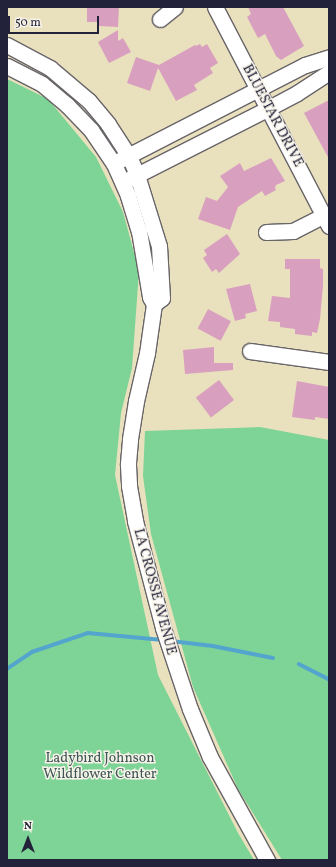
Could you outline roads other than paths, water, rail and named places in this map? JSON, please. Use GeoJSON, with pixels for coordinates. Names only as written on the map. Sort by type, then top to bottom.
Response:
{"type":"FeatureCollection","features":[{"type":"Feature","properties":{"kind":"street"},"geometry":{"type":"LineString","coordinates":[[160,19],[175,7]]}},
{"type":"Feature","properties":{"kind":"street","name":"BLUESTAR DRIVE"},"geometry":{"type":"LineString","coordinates":[[215,7],[326,220]]}},
{"type":"Feature","properties":{"kind":"street","name":"LA CROSSE AVENUE"},"geometry":{"type":"LineString","coordinates":[[7,45],[50,68],[89,101],[108,124],[129,156],[137,175],[159,246],[162,298],[154,304]]}},
{"type":"Feature","properties":{"kind":"street"},"geometry":{"type":"LineString","coordinates":[[114,164],[305,65],[329,57]]}},
{"type":"Feature","properties":{"kind":"street","name":"LA CROSSE AVENUE"},"geometry":{"type":"LineString","coordinates":[[7,66],[42,84],[67,105],[91,130],[114,164],[123,183],[139,231],[150,296],[154,304],[147,353],[136,401],[128,464],[135,521],[173,661],[210,756],[267,860]]}},
{"type":"Feature","properties":{"kind":"street"},"geometry":{"type":"LineString","coordinates":[[123,183],[297,93],[329,72]]}},
{"type":"Feature","properties":{"kind":"street"},"geometry":{"type":"LineString","coordinates":[[266,232],[293,231],[326,220]]}},
{"type":"Feature","properties":{"kind":"street"},"geometry":{"type":"LineString","coordinates":[[250,351],[329,362]]}},
{"type":"Feature","properties":{"kind":"waterway"},"geometry":{"type":"LineString","coordinates":[[7,669],[32,652],[88,633],[163,640]]}},
{"type":"Feature","properties":{"kind":"waterway"},"geometry":{"type":"LineString","coordinates":[[171,641],[213,646],[273,658]]}},
{"type":"Feature","properties":{"kind":"waterway"},"geometry":{"type":"LineString","coordinates":[[299,664],[329,679]]}},
{"type":"Feature","properties":{"kind":"park label","name":"Ladybird Johnson Wildflower Center"},"geometry":{"type":"Point","coordinates":[100,768]}}]}
